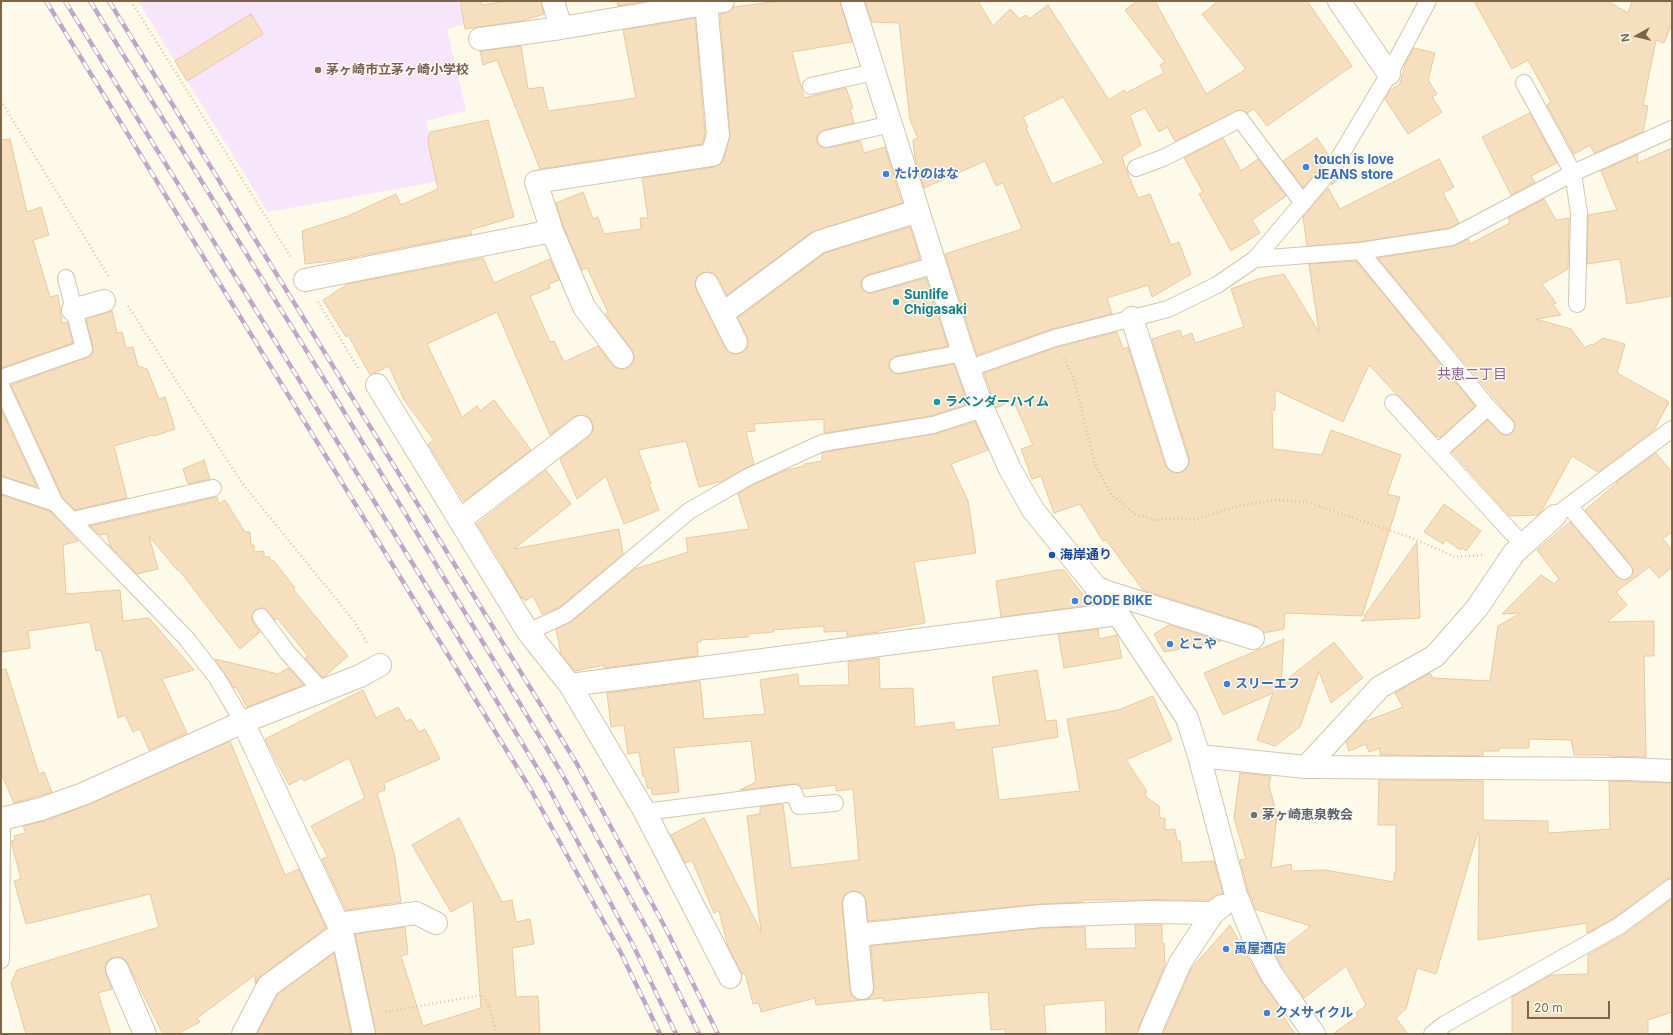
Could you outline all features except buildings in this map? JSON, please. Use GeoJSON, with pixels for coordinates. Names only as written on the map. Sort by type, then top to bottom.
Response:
{"type":"FeatureCollection","features":[{"type":"Feature","properties":{"kind":"street"},"geometry":{"type":"LineString","coordinates":[[553,1],[561,28]]}},
{"type":"Feature","properties":{"kind":"street"},"geometry":{"type":"LineString","coordinates":[[852,1],[935,265],[983,409],[1010,469],[1033,510],[1118,614],[1187,718],[1199,756],[1236,895],[1257,946],[1272,974],[1314,1034]]}},
{"type":"Feature","properties":{"kind":"street"},"geometry":{"type":"LineString","coordinates":[[1339,1],[1389,74]]}},
{"type":"Feature","properties":{"kind":"street"},"geometry":{"type":"LineString","coordinates":[[480,39],[561,28],[712,2],[718,135],[712,155],[536,182],[552,231],[584,307],[622,358]]}},
{"type":"Feature","properties":{"kind":"street"},"geometry":{"type":"LineString","coordinates":[[722,314],[818,242],[918,211]]}},
{"type":"Feature","properties":{"kind":"street"},"geometry":{"type":"LineString","coordinates":[[305,280],[552,231]]}},
{"type":"Feature","properties":{"kind":"street"},"geometry":{"type":"LineString","coordinates":[[707,284],[736,342]]}},
{"type":"Feature","properties":{"kind":"street"},"geometry":{"type":"LineString","coordinates":[[73,310],[104,301]]}},
{"type":"Feature","properties":{"kind":"street"},"geometry":{"type":"LineString","coordinates":[[1132,318],[1177,461]]}},
{"type":"Feature","properties":{"kind":"street"},"geometry":{"type":"LineString","coordinates":[[377,386],[528,632],[570,685],[645,812],[730,976]]}},
{"type":"Feature","properties":{"kind":"street"},"geometry":{"type":"LineString","coordinates":[[460,520],[581,427]]}},
{"type":"Feature","properties":{"kind":"street"},"geometry":{"type":"LineString","coordinates":[[1306,767],[1380,687],[1435,656],[1477,608],[1519,549],[1562,511]]}},
{"type":"Feature","properties":{"kind":"street"},"geometry":{"type":"LineString","coordinates":[[1095,586],[1107,592],[1253,638]]}},
{"type":"Feature","properties":{"kind":"street"},"geometry":{"type":"LineString","coordinates":[[570,685],[1118,614]]}},
{"type":"Feature","properties":{"kind":"street"},"geometry":{"type":"LineString","coordinates":[[2,818],[41,810],[82,794],[243,722],[360,676],[380,665]]}},
{"type":"Feature","properties":{"kind":"street"},"geometry":{"type":"LineString","coordinates":[[243,722],[341,928],[362,1025]]}},
{"type":"Feature","properties":{"kind":"street"},"geometry":{"type":"LineString","coordinates":[[1199,756],[1306,767],[1630,769],[1672,771]]}},
{"type":"Feature","properties":{"kind":"street"},"geometry":{"type":"LineString","coordinates":[[1149,1034],[1180,963],[1213,913],[1236,895]]}},
{"type":"Feature","properties":{"kind":"street"},"geometry":{"type":"LineString","coordinates":[[854,903],[862,988]]}},
{"type":"Feature","properties":{"kind":"street"},"geometry":{"type":"LineString","coordinates":[[857,935],[1041,916],[1148,912],[1213,913]]}},
{"type":"Feature","properties":{"kind":"street"},"geometry":{"type":"LineString","coordinates":[[243,1034],[268,986],[341,928],[416,913],[436,923]]}},
{"type":"Feature","properties":{"kind":"street"},"geometry":{"type":"LineString","coordinates":[[116,969],[145,1034]]}},
{"type":"Feature","properties":{"kind":"lane"},"geometry":{"type":"LineString","coordinates":[[898,365],[967,361],[1168,310],[1217,285],[1254,259],[1334,166],[1389,74],[1428,1]]}},
{"type":"Feature","properties":{"kind":"lane"},"geometry":{"type":"LineString","coordinates":[[811,86],[874,72]]}},
{"type":"Feature","properties":{"kind":"lane"},"geometry":{"type":"LineString","coordinates":[[1524,84],[1573,173],[1579,213],[1577,304]]}},
{"type":"Feature","properties":{"kind":"lane"},"geometry":{"type":"LineString","coordinates":[[1136,168],[1163,158],[1240,119],[1303,203]]}},
{"type":"Feature","properties":{"kind":"lane"},"geometry":{"type":"LineString","coordinates":[[826,139],[891,124]]}},
{"type":"Feature","properties":{"kind":"lane"},"geometry":{"type":"LineString","coordinates":[[1254,259],[1360,251],[1452,237],[1573,173],[1672,129]]}},
{"type":"Feature","properties":{"kind":"lane"},"geometry":{"type":"LineString","coordinates":[[1360,251],[1488,407],[1506,426]]}},
{"type":"Feature","properties":{"kind":"lane"},"geometry":{"type":"LineString","coordinates":[[870,284],[935,265]]}},
{"type":"Feature","properties":{"kind":"lane"},"geometry":{"type":"LineString","coordinates":[[1,378],[84,349],[66,278]]}},
{"type":"Feature","properties":{"kind":"lane"},"geometry":{"type":"LineString","coordinates":[[1,386],[55,503],[186,638],[217,678],[243,722]]}},
{"type":"Feature","properties":{"kind":"lane"},"geometry":{"type":"LineString","coordinates":[[1393,402],[1438,452],[1519,549]]}},
{"type":"Feature","properties":{"kind":"lane"},"geometry":{"type":"LineString","coordinates":[[1438,452],[1488,407]]}},
{"type":"Feature","properties":{"kind":"lane"},"geometry":{"type":"LineString","coordinates":[[528,632],[565,615],[689,512],[748,477],[822,444],[933,425],[983,409]]}},
{"type":"Feature","properties":{"kind":"lane"},"geometry":{"type":"LineString","coordinates":[[1624,571],[1562,511],[1672,429]]}},
{"type":"Feature","properties":{"kind":"lane"},"geometry":{"type":"LineString","coordinates":[[1,485],[55,503]]}},
{"type":"Feature","properties":{"kind":"lane"},"geometry":{"type":"LineString","coordinates":[[73,520],[213,488]]}},
{"type":"Feature","properties":{"kind":"lane"},"geometry":{"type":"LineString","coordinates":[[261,617],[287,652],[322,691]]}},
{"type":"Feature","properties":{"kind":"lane"},"geometry":{"type":"LineString","coordinates":[[645,812],[794,793],[799,806],[835,803]]}},
{"type":"Feature","properties":{"kind":"lane"},"geometry":{"type":"LineString","coordinates":[[1,960],[2,818]]}},
{"type":"Feature","properties":{"kind":"lane"},"geometry":{"type":"LineString","coordinates":[[1432,1034],[1445,1024],[1619,926],[1672,887]]}},
{"type":"Feature","properties":{"kind":"path"},"geometry":{"type":"LineString","coordinates":[[131,1],[366,380],[377,386]]}},
{"type":"Feature","properties":{"kind":"path"},"geometry":{"type":"LineString","coordinates":[[1,101],[111,279]]}},
{"type":"Feature","properties":{"kind":"path"},"geometry":{"type":"LineString","coordinates":[[127,305],[242,483],[354,620],[380,665]]}},
{"type":"Feature","properties":{"kind":"path"},"geometry":{"type":"LineString","coordinates":[[1055,338],[1074,379],[1095,466],[1111,494],[1135,514],[1155,520],[1179,518],[1193,520],[1238,506],[1274,500],[1307,502],[1412,538],[1455,557],[1519,549]]}},
{"type":"Feature","properties":{"kind":"path"},"geometry":{"type":"LineString","coordinates":[[362,1025],[482,995],[488,1002],[496,1030]]}},
{"type":"Feature","properties":{"kind":"shaded area","name":"茅ヶ崎市立茅ヶ崎小学校"},"geometry":{"type":"Polygon","coordinates":[[[138,1],[458,1],[465,24],[447,29],[466,111],[426,121],[440,181],[268,212],[138,1]]]}},
{"type":"Feature","properties":{"kind":"railway"},"geometry":{"type":"LineString","coordinates":[[46,1],[531,790],[620,951],[660,1034]]}},
{"type":"Feature","properties":{"kind":"railway"},"geometry":{"type":"LineString","coordinates":[[65,1],[458,637],[545,781],[632,943],[676,1034]]}},
{"type":"Feature","properties":{"kind":"railway"},"geometry":{"type":"LineString","coordinates":[[90,1],[332,392],[561,772],[651,936],[699,1034]]}},
{"type":"Feature","properties":{"kind":"railway"},"geometry":{"type":"LineString","coordinates":[[109,1],[577,764],[667,931],[718,1034]]}},
{"type":"Feature","properties":{"kind":"place","name":"茅ヶ崎市立茅ヶ崎小学校"},"geometry":{"type":"Point","coordinates":[318,70]}},
{"type":"Feature","properties":{"kind":"place","name":"touch is love JEANS store"},"geometry":{"type":"Point","coordinates":[1306,167]}},
{"type":"Feature","properties":{"kind":"place","name":"たけのはな"},"geometry":{"type":"Point","coordinates":[886,174]}},
{"type":"Feature","properties":{"kind":"place","name":"Sunlife Chigasaki"},"geometry":{"type":"Point","coordinates":[896,302]}},
{"type":"Feature","properties":{"kind":"place","name":"ラベンダーハイム"},"geometry":{"type":"Point","coordinates":[937,402]}},
{"type":"Feature","properties":{"kind":"place","name":"海岸通り"},"geometry":{"type":"Point","coordinates":[1052,555]}},
{"type":"Feature","properties":{"kind":"place","name":"CODE BIKE"},"geometry":{"type":"Point","coordinates":[1075,601]}},
{"type":"Feature","properties":{"kind":"place","name":"とこや"},"geometry":{"type":"Point","coordinates":[1170,644]}},
{"type":"Feature","properties":{"kind":"place","name":"スリーエフ"},"geometry":{"type":"Point","coordinates":[1227,684]}},
{"type":"Feature","properties":{"kind":"place","name":"茅ヶ崎恵泉教会"},"geometry":{"type":"Point","coordinates":[1254,815]}},
{"type":"Feature","properties":{"kind":"place","name":"萬屋酒店"},"geometry":{"type":"Point","coordinates":[1226,949]}},
{"type":"Feature","properties":{"kind":"place","name":"クメサイクル"},"geometry":{"type":"Point","coordinates":[1267,1013]}},
{"type":"Feature","properties":{"kind":"district","name":"共恵二丁目"},"geometry":{"type":"Point","coordinates":[1472,375]}}]}
